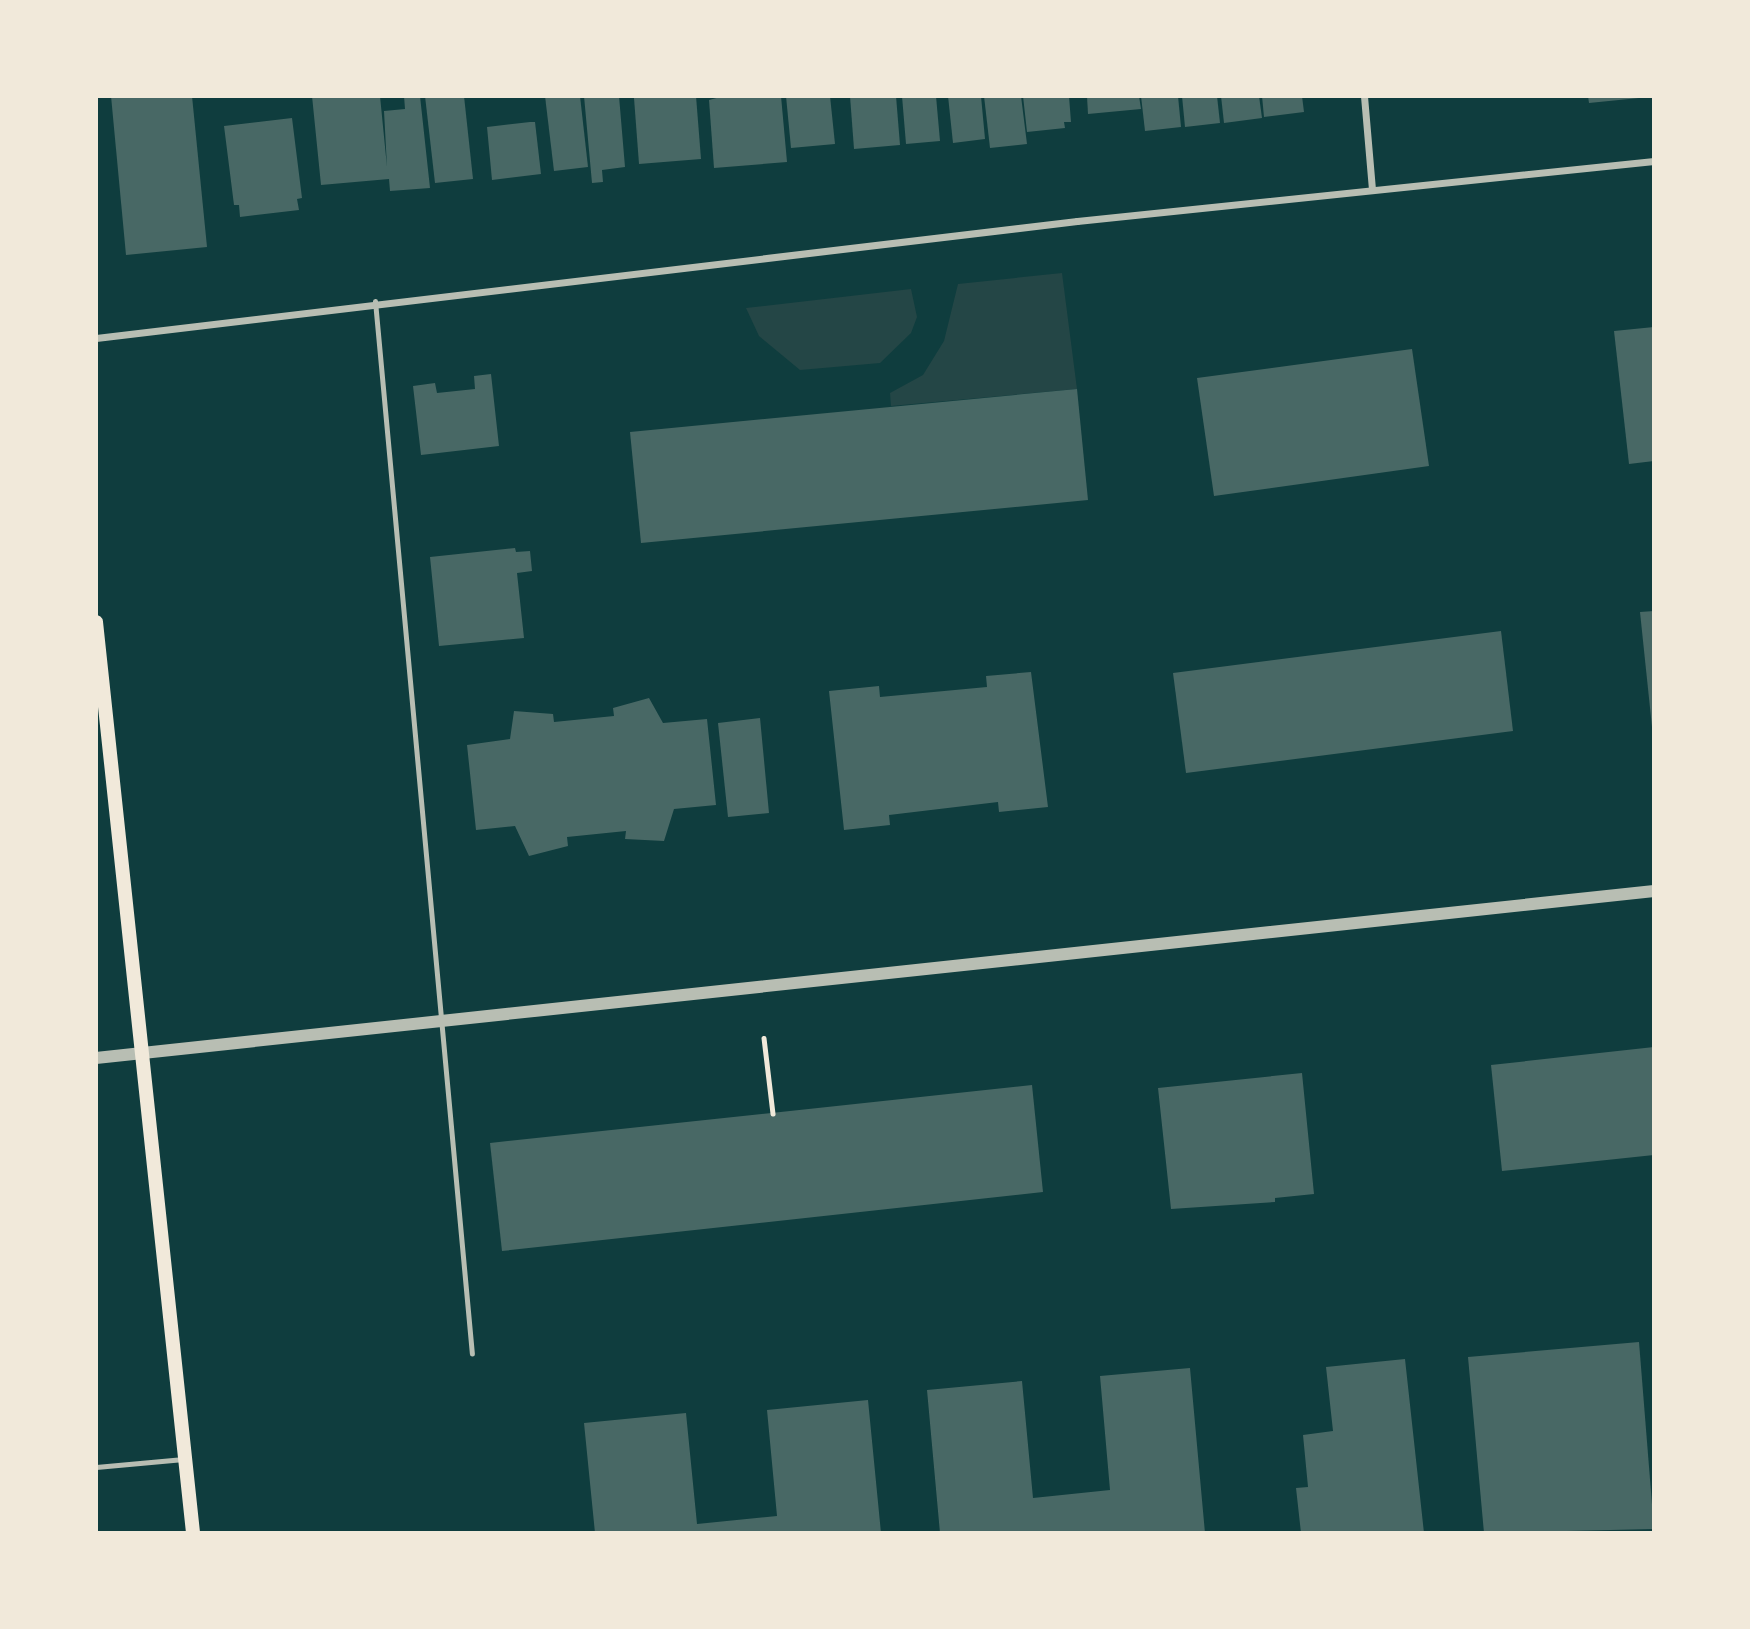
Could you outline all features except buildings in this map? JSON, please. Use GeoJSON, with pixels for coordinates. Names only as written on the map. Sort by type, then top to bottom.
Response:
{"type":"FeatureCollection","features":[{"type":"Feature","properties":{"kind":"main road"},"geometry":{"type":"LineString","coordinates":[[96,622],[193,1533]]}},
{"type":"Feature","properties":{"kind":"street"},"geometry":{"type":"LineString","coordinates":[[1364,96],[1372,188]]}},
{"type":"Feature","properties":{"kind":"street"},"geometry":{"type":"LineString","coordinates":[[96,338],[375,301],[1372,188],[1654,161]]}},
{"type":"Feature","properties":{"kind":"street"},"geometry":{"type":"LineString","coordinates":[[96,1058],[1654,891]]}},
{"type":"Feature","properties":{"kind":"lane"},"geometry":{"type":"LineString","coordinates":[[375,301],[472,1354]]}},
{"type":"Feature","properties":{"kind":"lane"},"geometry":{"type":"LineString","coordinates":[[96,1467],[185,1459]]}},
{"type":"Feature","properties":{"kind":"path"},"geometry":{"type":"LineString","coordinates":[[764,1038],[773,1113]]}},
{"type":"Feature","properties":{"kind":"shaded area"},"geometry":{"type":"Polygon","coordinates":[[[1062,273],[1077,389],[891,406],[890,393],[923,375],[944,341],[958,284],[1062,273]]]}},
{"type":"Feature","properties":{"kind":"shaded area"},"geometry":{"type":"Polygon","coordinates":[[[911,289],[917,317],[911,333],[880,363],[800,370],[759,336],[746,308],[911,289]]]}}]}
